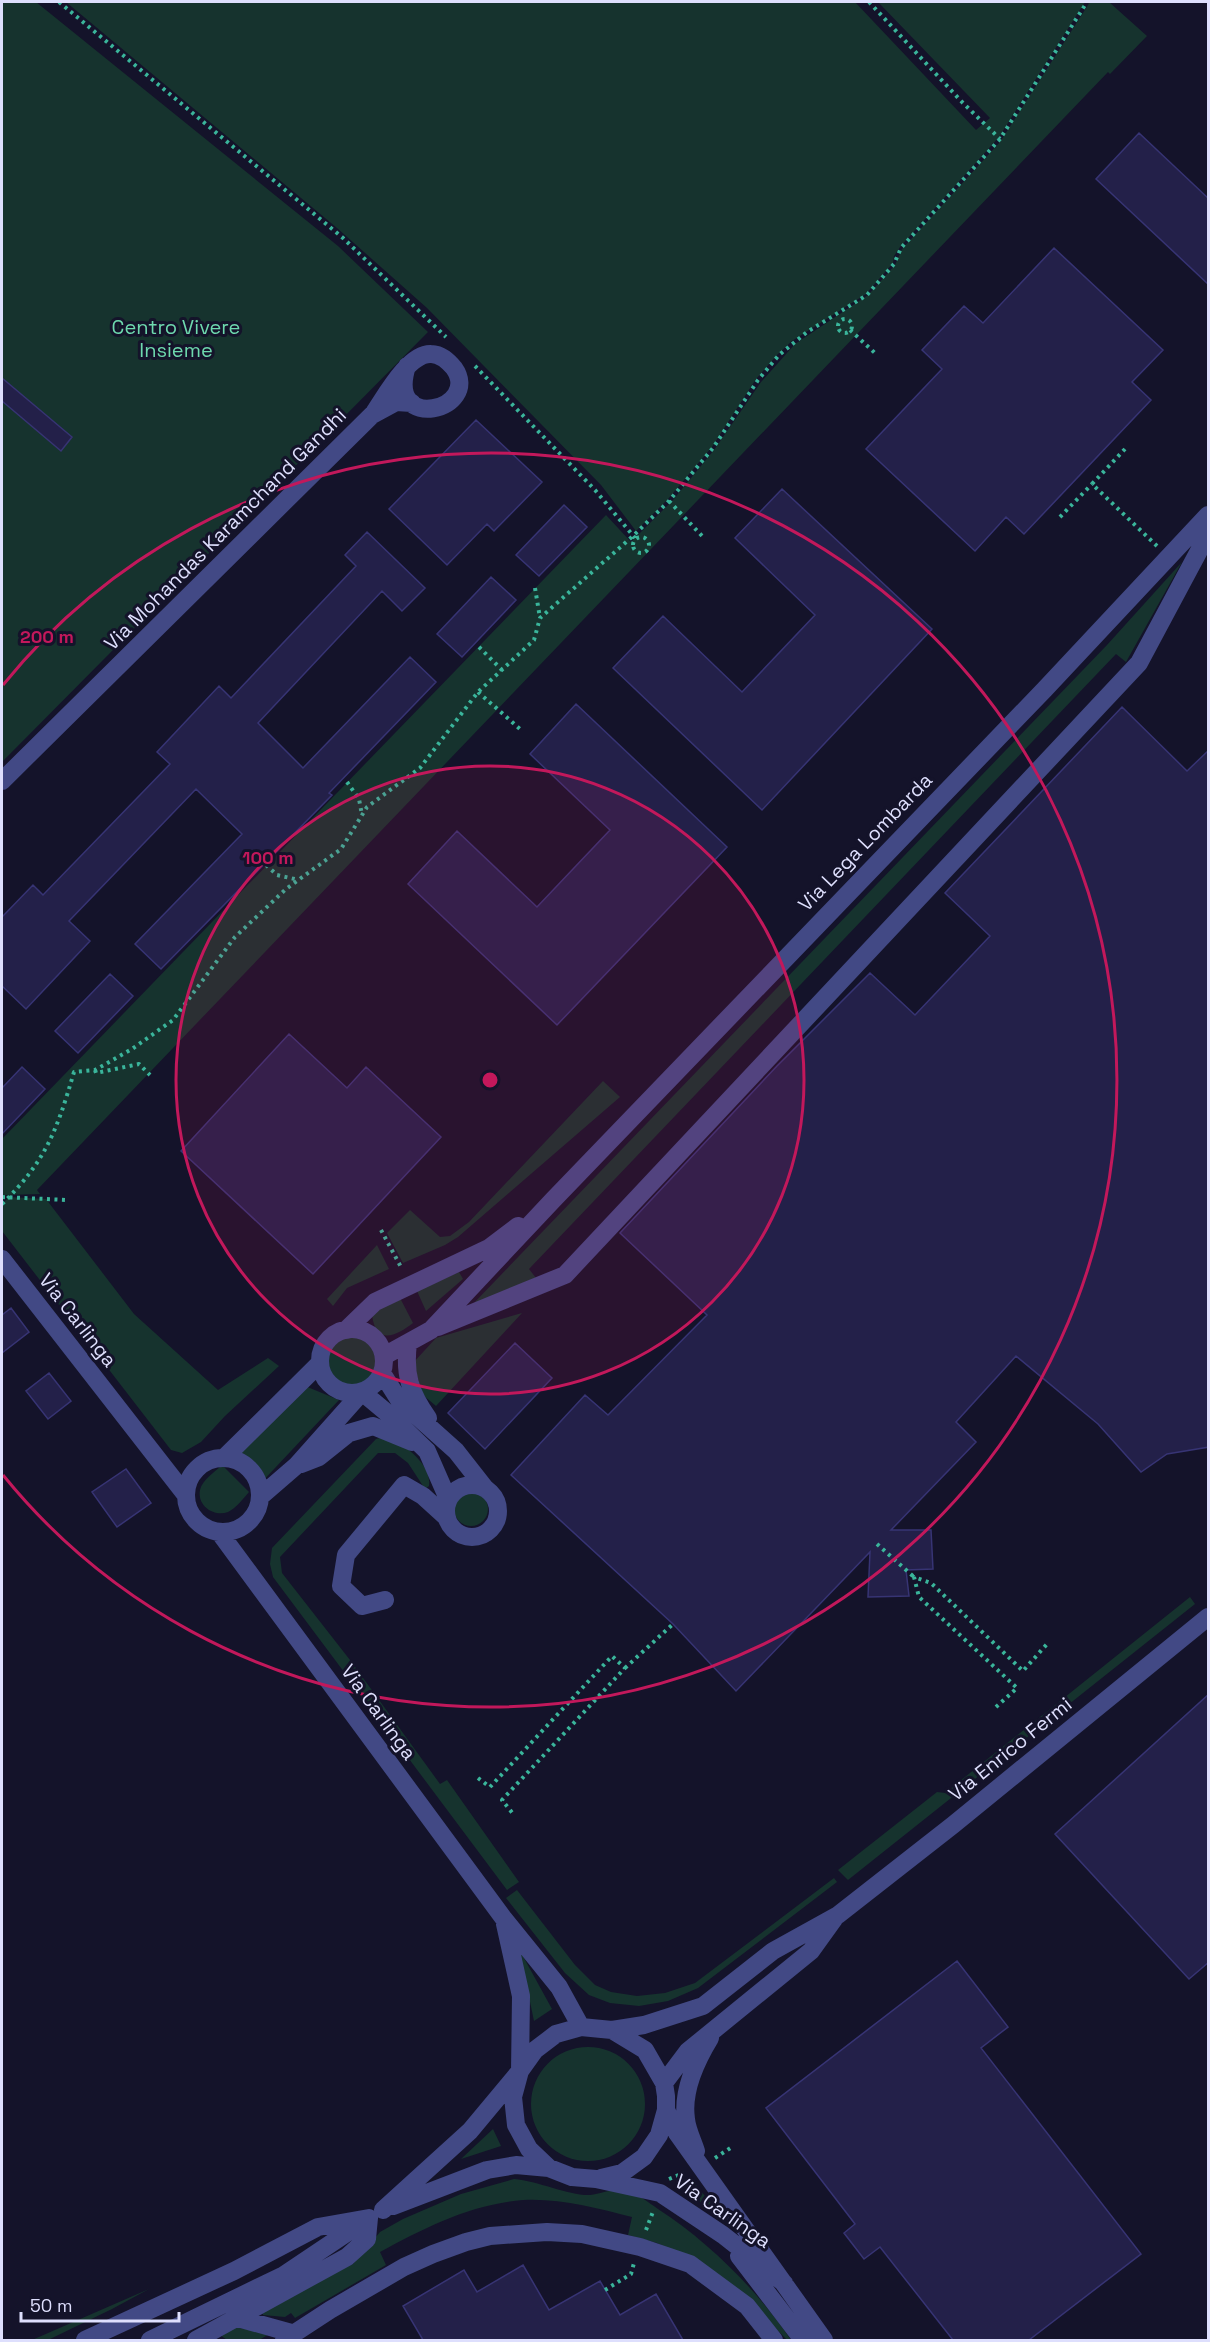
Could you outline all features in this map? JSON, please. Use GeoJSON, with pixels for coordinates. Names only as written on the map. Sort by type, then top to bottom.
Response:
{"type":"FeatureCollection","features":[{"type":"Feature","properties":{"kind":"street","name":"Via Mohandas Karamchand Gandhi"},"geometry":{"type":"LineString","coordinates":[[2,781],[372,415],[396,402],[436,410],[450,403],[458,388],[458,374],[448,360],[431,354],[419,356],[407,366]]}},
{"type":"Feature","properties":{"kind":"street"},"geometry":{"type":"LineString","coordinates":[[407,366],[402,381],[405,394],[412,404]]}},
{"type":"Feature","properties":{"kind":"street"},"geometry":{"type":"LineString","coordinates":[[372,415],[407,366]]}},
{"type":"Feature","properties":{"kind":"street","name":"Via Lega Lombarda"},"geometry":{"type":"LineString","coordinates":[[260,1497],[297,1465],[362,1392],[378,1381],[383,1364],[408,1343],[431,1330],[1209,515]]}},
{"type":"Feature","properties":{"kind":"street"},"geometry":{"type":"LineString","coordinates":[[431,1330],[565,1275],[1139,663],[1209,534]]}},
{"type":"Feature","properties":{"kind":"street","name":"Via Lega Lombarda"},"geometry":{"type":"LineString","coordinates":[[224,1458],[320,1363],[324,1346],[330,1338],[346,1330],[375,1302],[489,1248],[553,1200]]}},
{"type":"Feature","properties":{"kind":"street","name":"Via Carlinga"},"geometry":{"type":"LineString","coordinates":[[2,1259],[185,1494],[186,1505],[198,1524],[208,1530],[219,1532],[504,1919],[559,1987],[581,2027]]}},
{"type":"Feature","properties":{"kind":"street"},"geometry":{"type":"LineString","coordinates":[[346,1330],[366,1332],[381,1346],[383,1364],[399,1400],[456,1451]]}},
{"type":"Feature","properties":{"kind":"street"},"geometry":{"type":"LineString","coordinates":[[320,1363],[327,1381],[334,1388],[352,1393],[362,1392],[393,1417],[427,1451],[454,1531],[470,1538],[484,1535],[494,1525],[498,1511],[495,1498],[416,1400],[405,1366],[408,1343]]}},
{"type":"Feature","properties":{"kind":"street"},"geometry":{"type":"LineString","coordinates":[[297,1465],[319,1457],[349,1433],[373,1426],[403,1437],[427,1451]]}},
{"type":"Feature","properties":{"kind":"street"},"geometry":{"type":"LineString","coordinates":[[185,1494],[193,1472],[202,1464],[224,1458],[236,1460],[246,1466],[259,1485],[258,1509],[247,1523],[231,1531],[219,1532]]}},
{"type":"Feature","properties":{"kind":"street"},"geometry":{"type":"LineString","coordinates":[[447,1507],[458,1488],[471,1484],[485,1488]]}},
{"type":"Feature","properties":{"kind":"street"},"geometry":{"type":"LineString","coordinates":[[385,1600],[362,1606],[341,1586],[346,1555],[404,1485],[447,1507]]}},
{"type":"Feature","properties":{"kind":"street","name":"Via Enrico Fermi"},"geometry":{"type":"LineString","coordinates":[[612,2030],[644,2025],[703,2006],[773,1951],[837,1915],[953,1825],[1209,1617]]}},
{"type":"Feature","properties":{"kind":"street","name":"Via Enrico Fermi"},"geometry":{"type":"LineString","coordinates":[[663,2083],[688,2051],[811,1951],[837,1915]]}},
{"type":"Feature","properties":{"kind":"street","name":"Via Carlinga"},"geometry":{"type":"LineString","coordinates":[[504,1919],[521,1996],[520,2071],[513,2097],[516,2125],[528,2149],[549,2168],[572,2177],[596,2179],[660,2193],[723,2235],[784,2283]]}},
{"type":"Feature","properties":{"kind":"street","name":"Via Carlinga"},"geometry":{"type":"LineString","coordinates":[[520,2071],[535,2049],[556,2034],[581,2027],[612,2030],[645,2049],[663,2083],[666,2110],[677,2133],[824,2340]]}},
{"type":"Feature","properties":{"kind":"street","name":"Via Carlinga"},"geometry":{"type":"LineString","coordinates":[[702,2167],[686,2119],[688,2090],[699,2056],[716,2027]]}},
{"type":"Feature","properties":{"kind":"street"},"geometry":{"type":"LineString","coordinates":[[150,2340],[284,2275],[376,2214],[470,2131],[520,2071]]}},
{"type":"Feature","properties":{"kind":"street","name":"Via Carlinga"},"geometry":{"type":"LineString","coordinates":[[596,2179],[622,2173],[644,2157],[659,2135],[666,2110]]}},
{"type":"Feature","properties":{"kind":"street"},"geometry":{"type":"LineString","coordinates":[[85,2340],[234,2271],[318,2228],[376,2214],[487,2170],[516,2165],[549,2168]]}},
{"type":"Feature","properties":{"kind":"street"},"geometry":{"type":"LineString","coordinates":[[206,2339],[238,2318],[347,2257],[367,2239],[376,2214]]}},
{"type":"Feature","properties":{"kind":"street"},"geometry":{"type":"LineString","coordinates":[[238,2318],[290,2337],[404,2267],[433,2254],[465,2242],[490,2236],[547,2232],[582,2234],[640,2247],[690,2264],[747,2306],[774,2340]]}},
{"type":"Feature","properties":{"kind":"street"},"geometry":{"type":"LineString","coordinates":[[723,2235],[803,2340]]}},
{"type":"Feature","properties":{"kind":"path"},"geometry":{"type":"LineString","coordinates":[[59,2],[343,238],[452,343]]}},
{"type":"Feature","properties":{"kind":"path"},"geometry":{"type":"LineString","coordinates":[[869,2],[962,102],[1000,139]]}},
{"type":"Feature","properties":{"kind":"path"},"geometry":{"type":"LineString","coordinates":[[540,618],[634,537],[669,501],[713,448],[758,380],[779,355],[793,342],[867,295],[894,264],[901,248],[1000,139],[1087,2]]}},
{"type":"Feature","properties":{"kind":"path"},"geometry":{"type":"LineString","coordinates":[[836,314],[841,321]]}},
{"type":"Feature","properties":{"kind":"path"},"geometry":{"type":"LineString","coordinates":[[841,321],[850,322],[850,330],[876,354]]}},
{"type":"Feature","properties":{"kind":"path"},"geometry":{"type":"LineString","coordinates":[[841,321],[838,327],[840,331],[846,333],[850,330]]}},
{"type":"Feature","properties":{"kind":"path"},"geometry":{"type":"LineString","coordinates":[[468,359],[595,490],[634,537],[635,551],[640,553],[648,550],[650,545],[646,537],[634,537]]}},
{"type":"Feature","properties":{"kind":"path"},"geometry":{"type":"LineString","coordinates":[[1060,517],[1125,449]]}},
{"type":"Feature","properties":{"kind":"path"},"geometry":{"type":"LineString","coordinates":[[1092,483],[1169,556]]}},
{"type":"Feature","properties":{"kind":"path"},"geometry":{"type":"LineString","coordinates":[[669,501],[703,537]]}},
{"type":"Feature","properties":{"kind":"path"},"geometry":{"type":"LineString","coordinates":[[96,1073],[173,1020],[235,937],[286,889],[341,849],[368,807],[420,768],[478,692],[534,640],[540,618],[535,588]]}},
{"type":"Feature","properties":{"kind":"path"},"geometry":{"type":"LineString","coordinates":[[478,647],[502,670]]}},
{"type":"Feature","properties":{"kind":"path"},"geometry":{"type":"LineString","coordinates":[[478,692],[520,729]]}},
{"type":"Feature","properties":{"kind":"path"},"geometry":{"type":"LineString","coordinates":[[347,782],[356,791],[362,816]]}},
{"type":"Feature","properties":{"kind":"path"},"geometry":{"type":"LineString","coordinates":[[266,865],[277,875],[300,880]]}},
{"type":"Feature","properties":{"kind":"path"},"geometry":{"type":"LineString","coordinates":[[2,1204],[40,1160],[56,1131],[74,1072],[96,1073],[139,1064],[150,1075]]}},
{"type":"Feature","properties":{"kind":"path"},"geometry":{"type":"LineString","coordinates":[[2,1197],[68,1200]]}},
{"type":"Feature","properties":{"kind":"path"},"geometry":{"type":"LineString","coordinates":[[877,1544],[914,1577],[931,1583],[1023,1671],[1047,1644]]}},
{"type":"Feature","properties":{"kind":"path"},"geometry":{"type":"LineString","coordinates":[[914,1577],[919,1596],[1017,1688],[996,1707]]}},
{"type":"Feature","properties":{"kind":"path"},"geometry":{"type":"LineString","coordinates":[[514,1815],[502,1800],[625,1668],[673,1624]]}},
{"type":"Feature","properties":{"kind":"path"},"geometry":{"type":"LineString","coordinates":[[478,1778],[490,1787],[612,1656],[625,1668]]}},
{"type":"Feature","properties":{"kind":"green space","name":"Centro Vivere Insieme"},"geometry":{"type":"Polygon","coordinates":[[[2,2],[36,2],[338,246],[428,332],[2,762],[2,2]]]}},
{"type":"Feature","properties":{"kind":"green space"},"geometry":{"type":"Polygon","coordinates":[[[66,2],[855,2],[976,130],[990,118],[878,2],[1085,2],[999,137],[900,247],[894,256],[893,263],[866,294],[792,341],[778,354],[756,379],[712,447],[668,499],[636,531],[601,485],[427,308],[337,228],[66,2]]]}},
{"type":"Feature","properties":{"kind":"green space"},"geometry":{"type":"Polygon","coordinates":[[[1090,2],[1109,2],[1147,36],[1110,74],[1108,72],[37,1190],[40,1194],[5,1195],[2,1198],[2,1139],[606,515],[631,542],[673,500],[714,450],[761,382],[795,344],[868,295],[895,265],[902,249],[1000,142],[1090,2]]]}},
{"type":"Feature","properties":{"kind":"green space"},"geometry":{"type":"Polygon","coordinates":[[[1182,562],[1126,662],[1116,654],[529,1269],[536,1278],[472,1305],[1107,645],[1182,562]]]}},
{"type":"Feature","properties":{"kind":"green space"},"geometry":{"type":"Polygon","coordinates":[[[603,1081],[620,1097],[458,1237],[403,1263],[387,1233],[410,1210],[440,1237],[450,1236],[469,1222],[603,1081]]]}},
{"type":"Feature","properties":{"kind":"green space"},"geometry":{"type":"Polygon","coordinates":[[[9,1197],[46,1199],[134,1314],[218,1390],[268,1358],[279,1366],[225,1416],[201,1442],[182,1453],[171,1450],[2,1231],[2,1204],[9,1197]]]}},
{"type":"Feature","properties":{"kind":"green space"},"geometry":{"type":"Polygon","coordinates":[[[377,1245],[389,1269],[347,1288],[333,1306],[327,1299],[377,1245]]]}},
{"type":"Feature","properties":{"kind":"green space"},"geometry":{"type":"Polygon","coordinates":[[[459,1272],[463,1279],[426,1311],[417,1291],[459,1272]]]}},
{"type":"Feature","properties":{"kind":"green space"},"geometry":{"type":"Polygon","coordinates":[[[400,1298],[413,1323],[400,1332],[388,1336],[382,1335],[374,1325],[372,1315],[375,1310],[400,1298]]]}},
{"type":"Feature","properties":{"kind":"green space"},"geometry":{"type":"Polygon","coordinates":[[[522,1313],[436,1406],[423,1395],[413,1363],[436,1338],[522,1313]]]}},
{"type":"Feature","properties":{"kind":"green space"},"geometry":{"type":"Polygon","coordinates":[[[352,1337],[369,1344],[376,1361],[369,1378],[352,1385],[335,1378],[328,1361],[335,1344],[352,1337]]]}},
{"type":"Feature","properties":{"kind":"green space"},"geometry":{"type":"Polygon","coordinates":[[[305,1386],[339,1400],[259,1485],[245,1467],[224,1458],[305,1386]]]}},
{"type":"Feature","properties":{"kind":"green space"},"geometry":{"type":"Polygon","coordinates":[[[386,1436],[394,1437],[418,1458],[427,1471],[429,1486],[425,1489],[408,1463],[395,1453],[378,1453],[280,1557],[282,1573],[350,1660],[440,1784],[447,1780],[519,1882],[507,1890],[273,1577],[270,1564],[272,1548],[376,1439],[386,1436]]]}},
{"type":"Feature","properties":{"kind":"green space"},"geometry":{"type":"Polygon","coordinates":[[[222,1465],[249,1492],[228,1512],[217,1513],[208,1509],[201,1501],[200,1490],[206,1479],[222,1465]]]}},
{"type":"Feature","properties":{"kind":"green space"},"geometry":{"type":"Polygon","coordinates":[[[471,1492],[483,1497],[488,1509],[483,1521],[471,1526],[459,1521],[454,1509],[459,1497],[471,1492]]]}},
{"type":"Feature","properties":{"kind":"green space"},"geometry":{"type":"Polygon","coordinates":[[[1190,1597],[1195,1604],[848,1880],[838,1870],[937,1792],[945,1793],[1190,1597]]]}},
{"type":"Feature","properties":{"kind":"green space"},"geometry":{"type":"Polygon","coordinates":[[[834,1878],[837,1882],[698,1988],[668,2001],[639,2006],[610,2003],[589,1995],[565,1973],[506,1898],[517,1890],[575,1965],[595,1985],[611,1992],[637,1996],[665,1993],[695,1983],[834,1878]]]}},
{"type":"Feature","properties":{"kind":"green space"},"geometry":{"type":"Polygon","coordinates":[[[519,1949],[552,2009],[534,2021],[519,1949]]]}},
{"type":"Feature","properties":{"kind":"green space"},"geometry":{"type":"Polygon","coordinates":[[[588,2047],[610,2051],[628,2064],[641,2082],[645,2104],[641,2126],[628,2144],[610,2157],[588,2161],[566,2157],[548,2144],[535,2126],[531,2104],[535,2082],[548,2064],[566,2051],[588,2047]]]}},
{"type":"Feature","properties":{"kind":"green space"},"geometry":{"type":"Polygon","coordinates":[[[493,2129],[501,2146],[461,2159],[493,2129]]]}},
{"type":"Feature","properties":{"kind":"green space"},"geometry":{"type":"Polygon","coordinates":[[[514,2179],[582,2195],[617,2190],[639,2196],[696,2236],[731,2268],[778,2321],[791,2340],[787,2340],[742,2293],[686,2256],[657,2243],[628,2235],[632,2217],[578,2204],[537,2200],[485,2206],[449,2219],[380,2252],[386,2265],[295,2318],[291,2313],[285,2317],[263,2315],[263,2312],[334,2272],[353,2264],[380,2232],[403,2219],[461,2194],[514,2179]]]}},
{"type":"Feature","properties":{"kind":"green space"},"geometry":{"type":"Polygon","coordinates":[[[684,2180],[692,2180],[727,2223],[679,2185],[684,2180]]]}},
{"type":"Feature","properties":{"kind":"green space"},"geometry":{"type":"Polygon","coordinates":[[[149,2289],[48,2340],[32,2340],[149,2289]]]}},
{"type":"Feature","properties":{"kind":"green space"},"geometry":{"type":"Polygon","coordinates":[[[232,2327],[273,2332],[259,2340],[227,2340],[220,2335],[232,2327]]]}},
{"type":"Feature","properties":{"kind":"building"},"geometry":{"type":"Polygon","coordinates":[[[1139,133],[1209,199],[1209,285],[1096,179],[1139,133]]]}},
{"type":"Feature","properties":{"kind":"building"},"geometry":{"type":"Polygon","coordinates":[[[1054,248],[1163,350],[1132,382],[1151,400],[1024,534],[1006,517],[975,551],[866,449],[942,369],[922,350],[964,306],[983,323],[1054,248]]]}},
{"type":"Feature","properties":{"kind":"building"},"geometry":{"type":"Polygon","coordinates":[[[2,378],[72,437],[61,451],[2,401],[2,378]]]}},
{"type":"Feature","properties":{"kind":"building"},"geometry":{"type":"Polygon","coordinates":[[[476,420],[542,482],[494,531],[487,524],[447,565],[389,509],[476,420]]]}},
{"type":"Feature","properties":{"kind":"building"},"geometry":{"type":"Polygon","coordinates":[[[782,489],[932,629],[762,810],[613,668],[663,616],[742,692],[815,615],[735,538],[782,489]]]}},
{"type":"Feature","properties":{"kind":"building"},"geometry":{"type":"Polygon","coordinates":[[[564,505],[587,527],[539,576],[516,555],[564,505]]]}},
{"type":"Feature","properties":{"kind":"building"},"geometry":{"type":"Polygon","coordinates":[[[367,532],[425,588],[402,611],[382,591],[258,723],[303,768],[410,657],[436,682],[329,793],[332,795],[161,969],[135,944],[242,834],[196,789],[69,921],[90,941],[26,1009],[2,986],[2,917],[33,885],[43,895],[170,764],[157,752],[219,686],[231,698],[356,566],[345,555],[367,532]]]}},
{"type":"Feature","properties":{"kind":"building"},"geometry":{"type":"Polygon","coordinates":[[[491,577],[516,600],[462,657],[437,634],[491,577]]]}},
{"type":"Feature","properties":{"kind":"building"},"geometry":{"type":"Polygon","coordinates":[[[576,704],[727,847],[557,1025],[408,884],[457,831],[537,907],[610,830],[530,754],[576,704]]]}},
{"type":"Feature","properties":{"kind":"building"},"geometry":{"type":"Polygon","coordinates":[[[1122,707],[1187,771],[1209,750],[1209,1447],[1167,1454],[1141,1472],[1098,1424],[1016,1356],[956,1422],[976,1442],[891,1530],[931,1530],[933,1569],[906,1570],[909,1596],[868,1597],[870,1552],[736,1691],[673,1624],[511,1475],[585,1395],[608,1415],[707,1315],[620,1233],[777,1066],[870,973],[915,1015],[990,936],[945,893],[1122,707]]]}},
{"type":"Feature","properties":{"kind":"building"},"geometry":{"type":"Polygon","coordinates":[[[110,974],[133,996],[78,1053],[55,1031],[110,974]]]}},
{"type":"Feature","properties":{"kind":"building"},"geometry":{"type":"Polygon","coordinates":[[[289,1034],[347,1088],[366,1067],[441,1137],[313,1274],[181,1151],[289,1034]]]}},
{"type":"Feature","properties":{"kind":"building"},"geometry":{"type":"Polygon","coordinates":[[[22,1067],[45,1089],[2,1134],[2,1088],[22,1067]]]}},
{"type":"Feature","properties":{"kind":"building"},"geometry":{"type":"Polygon","coordinates":[[[11,1308],[29,1332],[2,1353],[2,1315],[11,1308]]]}},
{"type":"Feature","properties":{"kind":"building"},"geometry":{"type":"Polygon","coordinates":[[[515,1343],[552,1378],[485,1449],[448,1413],[515,1343]]]}},
{"type":"Feature","properties":{"kind":"building"},"geometry":{"type":"Polygon","coordinates":[[[49,1373],[71,1401],[48,1419],[26,1391],[49,1373]]]}},
{"type":"Feature","properties":{"kind":"building"},"geometry":{"type":"Polygon","coordinates":[[[126,1469],[151,1503],[117,1527],[92,1492],[126,1469]]]}},
{"type":"Feature","properties":{"kind":"building"},"geometry":{"type":"Polygon","coordinates":[[[1209,1694],[1209,1962],[1189,1979],[1055,1834],[1209,1694]]]}},
{"type":"Feature","properties":{"kind":"building"},"geometry":{"type":"Polygon","coordinates":[[[957,1961],[1008,2027],[981,2048],[1141,2254],[1029,2340],[953,2340],[880,2247],[864,2259],[844,2233],[855,2224],[766,2108],[957,1961]]]}},
{"type":"Feature","properties":{"kind":"building"},"geometry":{"type":"Polygon","coordinates":[[[523,2265],[549,2310],[600,2281],[620,2315],[656,2294],[683,2340],[423,2340],[403,2306],[464,2270],[477,2292],[523,2265]]]}}]}
